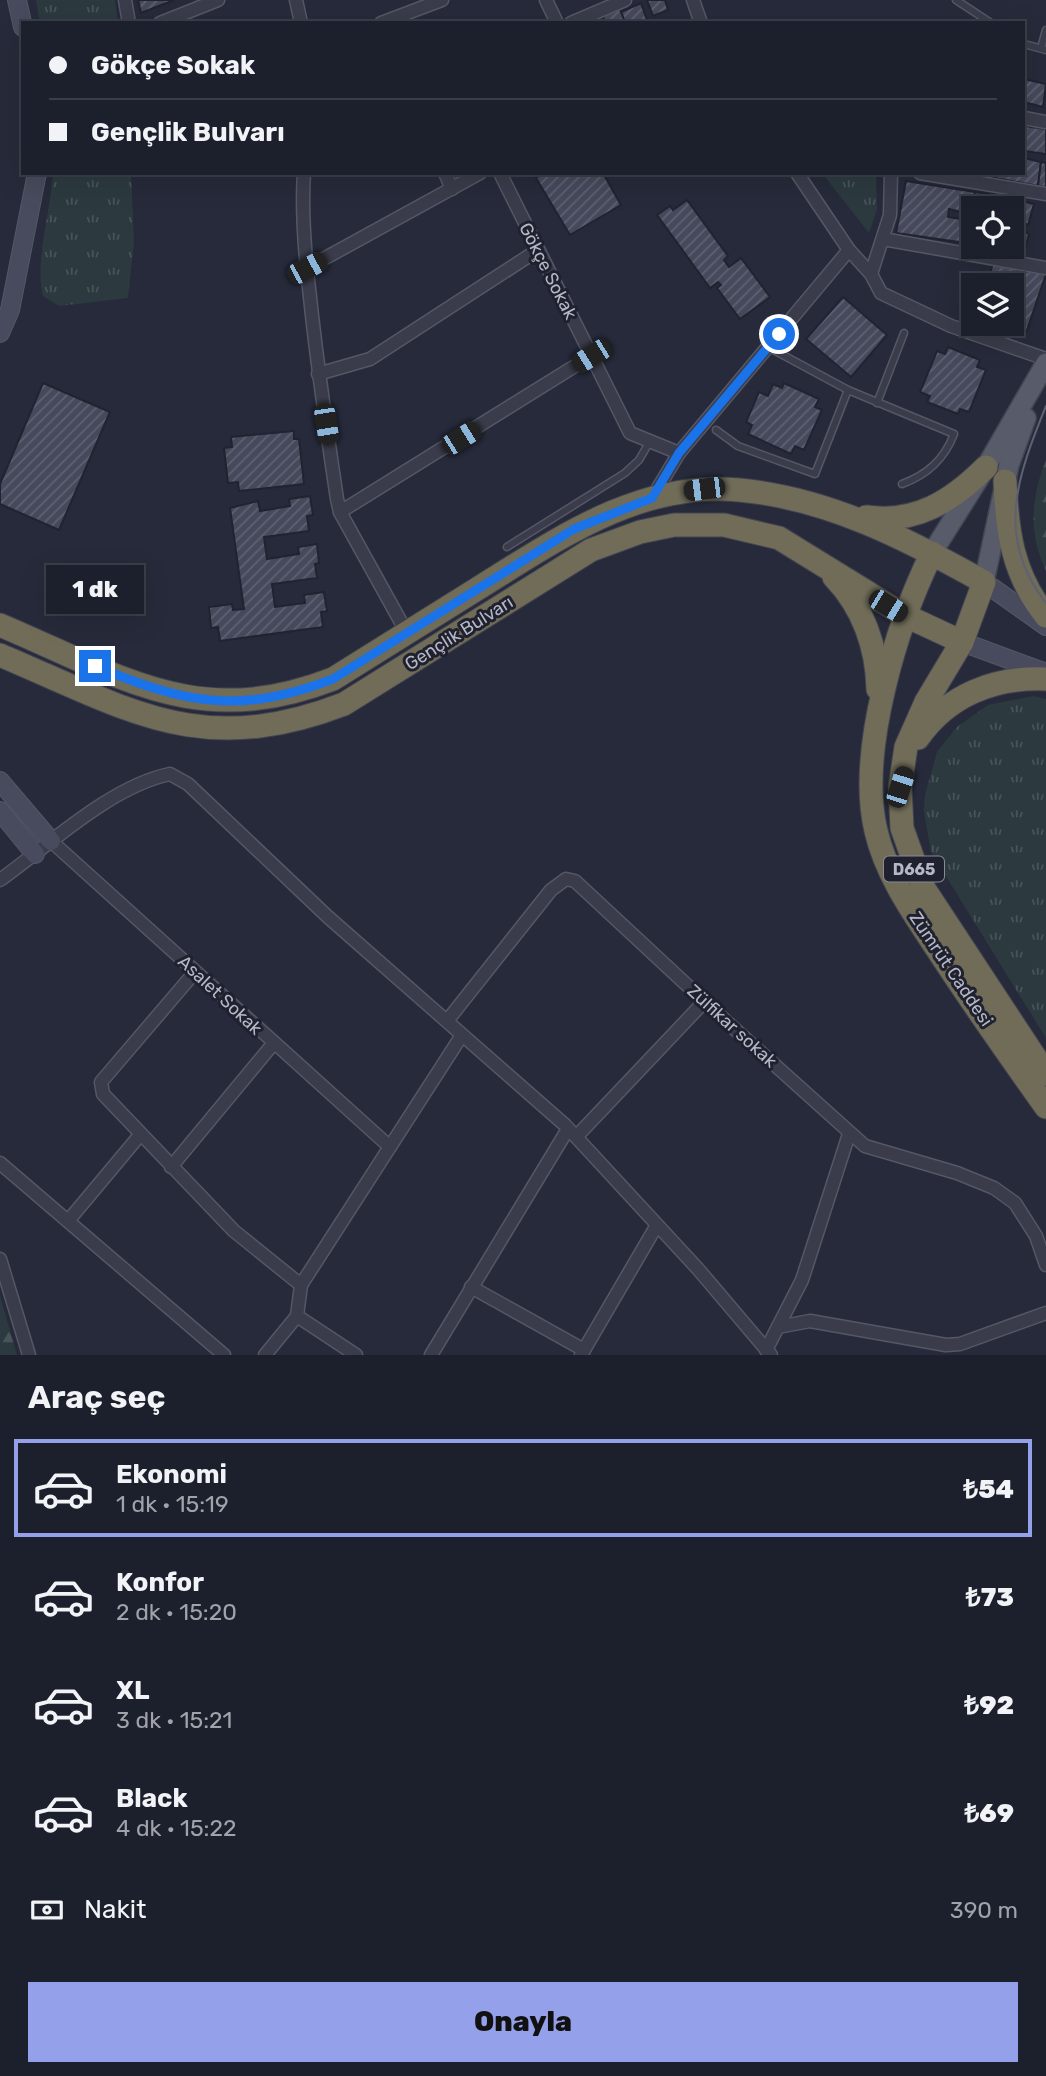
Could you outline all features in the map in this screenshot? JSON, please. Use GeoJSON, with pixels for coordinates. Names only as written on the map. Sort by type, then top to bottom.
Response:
{"type":"FeatureCollection","features":[{"type":"Feature","properties":{"kind":"highway"},"geometry":{"type":"LineString","coordinates":[[846,514],[878,519],[922,513],[957,495],[986,467]]}},
{"type":"Feature","properties":{"kind":"highway"},"geometry":{"type":"LineString","coordinates":[[1005,481],[1007,534],[1014,562],[1026,588],[1046,616]]}},
{"type":"Feature","properties":{"kind":"highway","name":"Gençlik Bulvarı"},"geometry":{"type":"LineString","coordinates":[[0,625],[143,686],[177,696],[214,702],[295,694],[333,679],[574,529],[652,498],[704,489],[737,489],[792,499],[846,514],[932,553],[984,582]]}},
{"type":"Feature","properties":{"kind":"highway","name":"Gençlik Bulvarı"},"geometry":{"type":"LineString","coordinates":[[0,655],[145,716],[217,729],[264,727],[305,718],[344,704],[591,550],[615,540],[674,525],[711,524],[753,530],[799,548],[905,615],[962,642]]}},
{"type":"Feature","properties":{"kind":"highway"},"geometry":{"type":"LineString","coordinates":[[799,548],[836,579],[859,612],[874,652],[879,719]]}},
{"type":"Feature","properties":{"kind":"highway","name":"Zümrüt Caddesi"},"geometry":{"type":"LineString","coordinates":[[932,553],[905,615],[879,719],[874,754],[875,830],[891,874],[917,920],[1046,1107]]}},
{"type":"Feature","properties":{"kind":"highway","name":"D665"},"geometry":{"type":"LineString","coordinates":[[984,582],[962,642],[926,702],[911,735],[900,787],[902,828],[913,866],[923,887],[1046,1074]]}},
{"type":"Feature","properties":{"kind":"highway"},"geometry":{"type":"LineString","coordinates":[[900,787],[919,737],[930,722],[954,702],[985,686],[1029,678],[1046,679]]}},
{"type":"Feature","properties":{"kind":"main road"},"geometry":{"type":"LineString","coordinates":[[17,0],[22,21]]}},
{"type":"Feature","properties":{"kind":"main road"},"geometry":{"type":"LineString","coordinates":[[0,333],[37,175]]}},
{"type":"Feature","properties":{"kind":"main road"},"geometry":{"type":"LineString","coordinates":[[932,553],[986,467],[1044,366]]}},
{"type":"Feature","properties":{"kind":"main road"},"geometry":{"type":"LineString","coordinates":[[1044,366],[1005,481],[993,550],[984,582],[1046,626]]}},
{"type":"Feature","properties":{"kind":"main road"},"geometry":{"type":"LineString","coordinates":[[962,642],[1046,673]]}},
{"type":"Feature","properties":{"kind":"main road"},"geometry":{"type":"LineString","coordinates":[[0,781],[51,841]]}},
{"type":"Feature","properties":{"kind":"main road"},"geometry":{"type":"LineString","coordinates":[[0,811],[35,854]]}},
{"type":"Feature","properties":{"kind":"street"},"geometry":{"type":"LineString","coordinates":[[125,0],[129,21]]}},
{"type":"Feature","properties":{"kind":"street"},"geometry":{"type":"LineString","coordinates":[[165,21],[218,0]]}},
{"type":"Feature","properties":{"kind":"street"},"geometry":{"type":"LineString","coordinates":[[296,0],[300,21]]}},
{"type":"Feature","properties":{"kind":"street"},"geometry":{"type":"LineString","coordinates":[[386,21],[442,0]]}},
{"type":"Feature","properties":{"kind":"street"},"geometry":{"type":"LineString","coordinates":[[546,0],[556,21]]}},
{"type":"Feature","properties":{"kind":"street"},"geometry":{"type":"LineString","coordinates":[[576,21],[625,0]]}},
{"type":"Feature","properties":{"kind":"street"},"geometry":{"type":"LineString","coordinates":[[693,0],[700,21]]}},
{"type":"Feature","properties":{"kind":"street"},"geometry":{"type":"LineString","coordinates":[[1025,118],[1046,122]]}},
{"type":"Feature","properties":{"kind":"street"},"geometry":{"type":"LineString","coordinates":[[304,175],[302,201],[318,374],[340,512],[407,633]]}},
{"type":"Feature","properties":{"kind":"street"},"geometry":{"type":"LineString","coordinates":[[446,175],[452,189]]}},
{"type":"Feature","properties":{"kind":"street"},"geometry":{"type":"LineString","coordinates":[[307,268],[477,175]]}},
{"type":"Feature","properties":{"kind":"street","name":"Gökçe Sokak"},"geometry":{"type":"LineString","coordinates":[[501,175],[630,432],[679,453]]}},
{"type":"Feature","properties":{"kind":"street"},"geometry":{"type":"LineString","coordinates":[[798,175],[849,250],[871,274],[881,293],[903,306],[1044,366]]}},
{"type":"Feature","properties":{"kind":"street"},"geometry":{"type":"LineString","coordinates":[[871,274],[890,215],[891,175]]}},
{"type":"Feature","properties":{"kind":"street"},"geometry":{"type":"LineString","coordinates":[[932,175],[1046,194]]}},
{"type":"Feature","properties":{"kind":"street"},"geometry":{"type":"LineString","coordinates":[[883,239],[1046,268]]}},
{"type":"Feature","properties":{"kind":"street"},"geometry":{"type":"LineString","coordinates":[[318,374],[370,359],[538,250]]}},
{"type":"Feature","properties":{"kind":"street"},"geometry":{"type":"LineString","coordinates":[[652,498],[679,453],[849,250]]}},
{"type":"Feature","properties":{"kind":"street"},"geometry":{"type":"LineString","coordinates":[[340,512],[591,356]]}},
{"type":"Feature","properties":{"kind":"street"},"geometry":{"type":"LineString","coordinates":[[0,880],[69,826],[150,778],[170,774],[188,784],[328,917],[572,1133],[768,1352],[802,1279],[849,1134]]}},
{"type":"Feature","properties":{"kind":"street","name":"Asalet Sokak"},"geometry":{"type":"LineString","coordinates":[[51,841],[390,1147]]}},
{"type":"Feature","properties":{"kind":"street","name":"Zülfikar sokak"},"geometry":{"type":"LineString","coordinates":[[447,1021],[551,890],[566,879],[575,881],[865,1146],[957,1173],[994,1188],[1015,1203],[1036,1236],[1046,1265]]}},
{"type":"Feature","properties":{"kind":"street"},"geometry":{"type":"LineString","coordinates":[[195,972],[101,1082],[103,1094],[234,1231],[301,1285]]}},
{"type":"Feature","properties":{"kind":"street"},"geometry":{"type":"LineString","coordinates":[[431,1355],[471,1287],[572,1133],[705,1002]]}},
{"type":"Feature","properties":{"kind":"street"},"geometry":{"type":"LineString","coordinates":[[265,1355],[297,1316],[301,1285],[462,1035]]}},
{"type":"Feature","properties":{"kind":"street"},"geometry":{"type":"LineString","coordinates":[[171,1167],[273,1044]]}},
{"type":"Feature","properties":{"kind":"street"},"geometry":{"type":"LineString","coordinates":[[68,1221],[140,1135]]}},
{"type":"Feature","properties":{"kind":"street"},"geometry":{"type":"LineString","coordinates":[[0,1163],[224,1355]]}},
{"type":"Feature","properties":{"kind":"street"},"geometry":{"type":"LineString","coordinates":[[471,1287],[582,1353],[657,1225]]}},
{"type":"Feature","properties":{"kind":"street"},"geometry":{"type":"LineString","coordinates":[[0,1259],[29,1355]]}},
{"type":"Feature","properties":{"kind":"street"},"geometry":{"type":"LineString","coordinates":[[778,1327],[810,1321],[963,1349],[1046,1314]]}},
{"type":"Feature","properties":{"kind":"street"},"geometry":{"type":"LineString","coordinates":[[297,1316],[356,1355]]}},
{"type":"Feature","properties":{"kind":"lane"},"geometry":{"type":"LineString","coordinates":[[956,0],[988,21]]}},
{"type":"Feature","properties":{"kind":"lane"},"geometry":{"type":"LineString","coordinates":[[1025,44],[1043,49],[1046,30]]}},
{"type":"Feature","properties":{"kind":"lane"},"geometry":{"type":"LineString","coordinates":[[877,403],[904,332]]}},
{"type":"Feature","properties":{"kind":"lane"},"geometry":{"type":"LineString","coordinates":[[768,347],[848,390],[954,434],[945,452],[932,468],[902,484]]}},
{"type":"Feature","properties":{"kind":"lane"},"geometry":{"type":"LineString","coordinates":[[716,430],[738,446],[815,474],[848,390]]}},
{"type":"Feature","properties":{"kind":"lane"},"geometry":{"type":"LineString","coordinates":[[507,547],[625,472],[639,460],[650,441]]}},
{"type":"Feature","properties":{"kind":"green space"},"geometry":{"type":"Polygon","coordinates":[[[36,0],[115,0],[118,21],[40,21],[36,0]]]}},
{"type":"Feature","properties":{"kind":"green space"},"geometry":{"type":"Polygon","coordinates":[[[53,175],[131,175],[134,242],[128,298],[59,306],[43,296],[40,268],[53,175]]]}},
{"type":"Feature","properties":{"kind":"green space"},"geometry":{"type":"Polygon","coordinates":[[[824,175],[876,175],[877,209],[869,233],[824,175]]]}},
{"type":"Feature","properties":{"kind":"green space"},"geometry":{"type":"Polygon","coordinates":[[[1046,460],[1046,571],[1036,543],[1034,516],[1037,488],[1046,460]]]}},
{"type":"Feature","properties":{"kind":"green space"},"geometry":{"type":"Polygon","coordinates":[[[1033,696],[1046,699],[1046,1038],[931,852],[924,811],[925,795],[937,752],[957,727],[988,705],[1033,696]]]}},
{"type":"Feature","properties":{"kind":"green space"},"geometry":{"type":"Polygon","coordinates":[[[0,1296],[17,1355],[0,1355],[0,1296]]]}},
{"type":"Feature","properties":{"kind":"building"},"geometry":{"type":"Polygon","coordinates":[[[138,0],[174,0],[141,13],[138,0]]]}},
{"type":"Feature","properties":{"kind":"building"},"geometry":{"type":"Polygon","coordinates":[[[647,0],[665,0],[668,10],[653,16],[647,0]]]}},
{"type":"Feature","properties":{"kind":"building"},"geometry":{"type":"Polygon","coordinates":[[[641,3],[647,21],[624,21],[621,12],[641,3]]]}},
{"type":"Feature","properties":{"kind":"building"},"geometry":{"type":"Polygon","coordinates":[[[620,9],[624,21],[604,21],[603,16],[620,9]]]}},
{"type":"Feature","properties":{"kind":"building"},"geometry":{"type":"Polygon","coordinates":[[[1025,79],[1046,84],[1043,107],[1025,102],[1025,79]]]}},
{"type":"Feature","properties":{"kind":"building"},"geometry":{"type":"Polygon","coordinates":[[[1025,126],[1046,129],[1046,154],[1025,151],[1025,126]]]}},
{"type":"Feature","properties":{"kind":"building"},"geometry":{"type":"Polygon","coordinates":[[[1025,158],[1041,162],[1038,186],[980,175],[1025,175],[1025,158]]]}},
{"type":"Feature","properties":{"kind":"building"},"geometry":{"type":"Polygon","coordinates":[[[1041,162],[1046,163],[1046,187],[1038,186],[1041,162]]]}},
{"type":"Feature","properties":{"kind":"building"},"geometry":{"type":"Polygon","coordinates":[[[541,175],[604,175],[621,205],[570,235],[536,178],[541,175]]]}},
{"type":"Feature","properties":{"kind":"building"},"geometry":{"type":"Polygon","coordinates":[[[906,181],[975,192],[974,196],[961,196],[961,212],[949,209],[948,217],[961,219],[961,242],[896,233],[906,181]]]}},
{"type":"Feature","properties":{"kind":"building"},"geometry":{"type":"Polygon","coordinates":[[[975,192],[995,195],[995,196],[974,196],[975,192]]]}},
{"type":"Feature","properties":{"kind":"building"},"geometry":{"type":"Polygon","coordinates":[[[687,200],[728,256],[724,260],[729,267],[741,258],[770,297],[740,319],[717,288],[721,285],[718,282],[710,288],[657,215],[670,206],[673,210],[687,200]]]}},
{"type":"Feature","properties":{"kind":"building"},"geometry":{"type":"Polygon","coordinates":[[[1024,202],[1034,204],[1028,225],[1024,223],[1024,202]]]}},
{"type":"Feature","properties":{"kind":"building"},"geometry":{"type":"Polygon","coordinates":[[[1024,232],[1029,234],[1024,254],[1024,232]]]}},
{"type":"Feature","properties":{"kind":"building"},"geometry":{"type":"Polygon","coordinates":[[[993,263],[1019,270],[1018,273],[990,273],[993,263]]]}},
{"type":"Feature","properties":{"kind":"building"},"geometry":{"type":"Polygon","coordinates":[[[1019,270],[1046,274],[1025,336],[1024,273],[1018,273],[1019,270]]]}},
{"type":"Feature","properties":{"kind":"building"},"geometry":{"type":"Polygon","coordinates":[[[843,297],[887,335],[851,377],[806,339],[843,297]]]}},
{"type":"Feature","properties":{"kind":"building"},"geometry":{"type":"Polygon","coordinates":[[[948,347],[980,360],[977,367],[986,370],[969,412],[960,409],[958,414],[927,402],[930,396],[920,392],[937,351],[945,354],[948,347]]]}},
{"type":"Feature","properties":{"kind":"building"},"geometry":{"type":"Polygon","coordinates":[[[43,383],[110,412],[59,530],[0,504],[0,484],[43,383]]]}},
{"type":"Feature","properties":{"kind":"building"},"geometry":{"type":"Polygon","coordinates":[[[784,383],[819,399],[815,407],[822,410],[804,450],[795,446],[791,454],[748,434],[752,425],[746,422],[759,392],[768,396],[773,384],[782,388],[784,383]]]}},
{"type":"Feature","properties":{"kind":"building"},"geometry":{"type":"Polygon","coordinates":[[[294,431],[294,439],[299,439],[304,484],[239,491],[238,482],[228,483],[224,448],[232,447],[231,437],[294,431]]]}},
{"type":"Feature","properties":{"kind":"building"},"geometry":{"type":"Polygon","coordinates":[[[310,496],[313,515],[307,516],[309,531],[264,537],[267,559],[299,554],[298,547],[317,544],[317,578],[272,584],[275,607],[305,603],[304,595],[324,592],[327,611],[321,612],[323,627],[220,641],[218,627],[211,628],[209,607],[232,604],[233,610],[244,609],[230,508],[258,501],[260,511],[290,506],[289,499],[310,496]]]}},
{"type":"Feature","properties":{"kind":"tram line"},"geometry":{"type":"LineString","coordinates":[[1046,406],[1027,457],[1016,506],[1020,554],[1030,578],[1046,603]]}},
{"type":"Feature","properties":{"kind":"route"},"geometry":{"type":"LineString","coordinates":[[95,666],[143,686],[204,702],[234,702],[295,694],[333,679],[574,529],[600,516],[652,498],[679,453],[779,334]]}}]}
